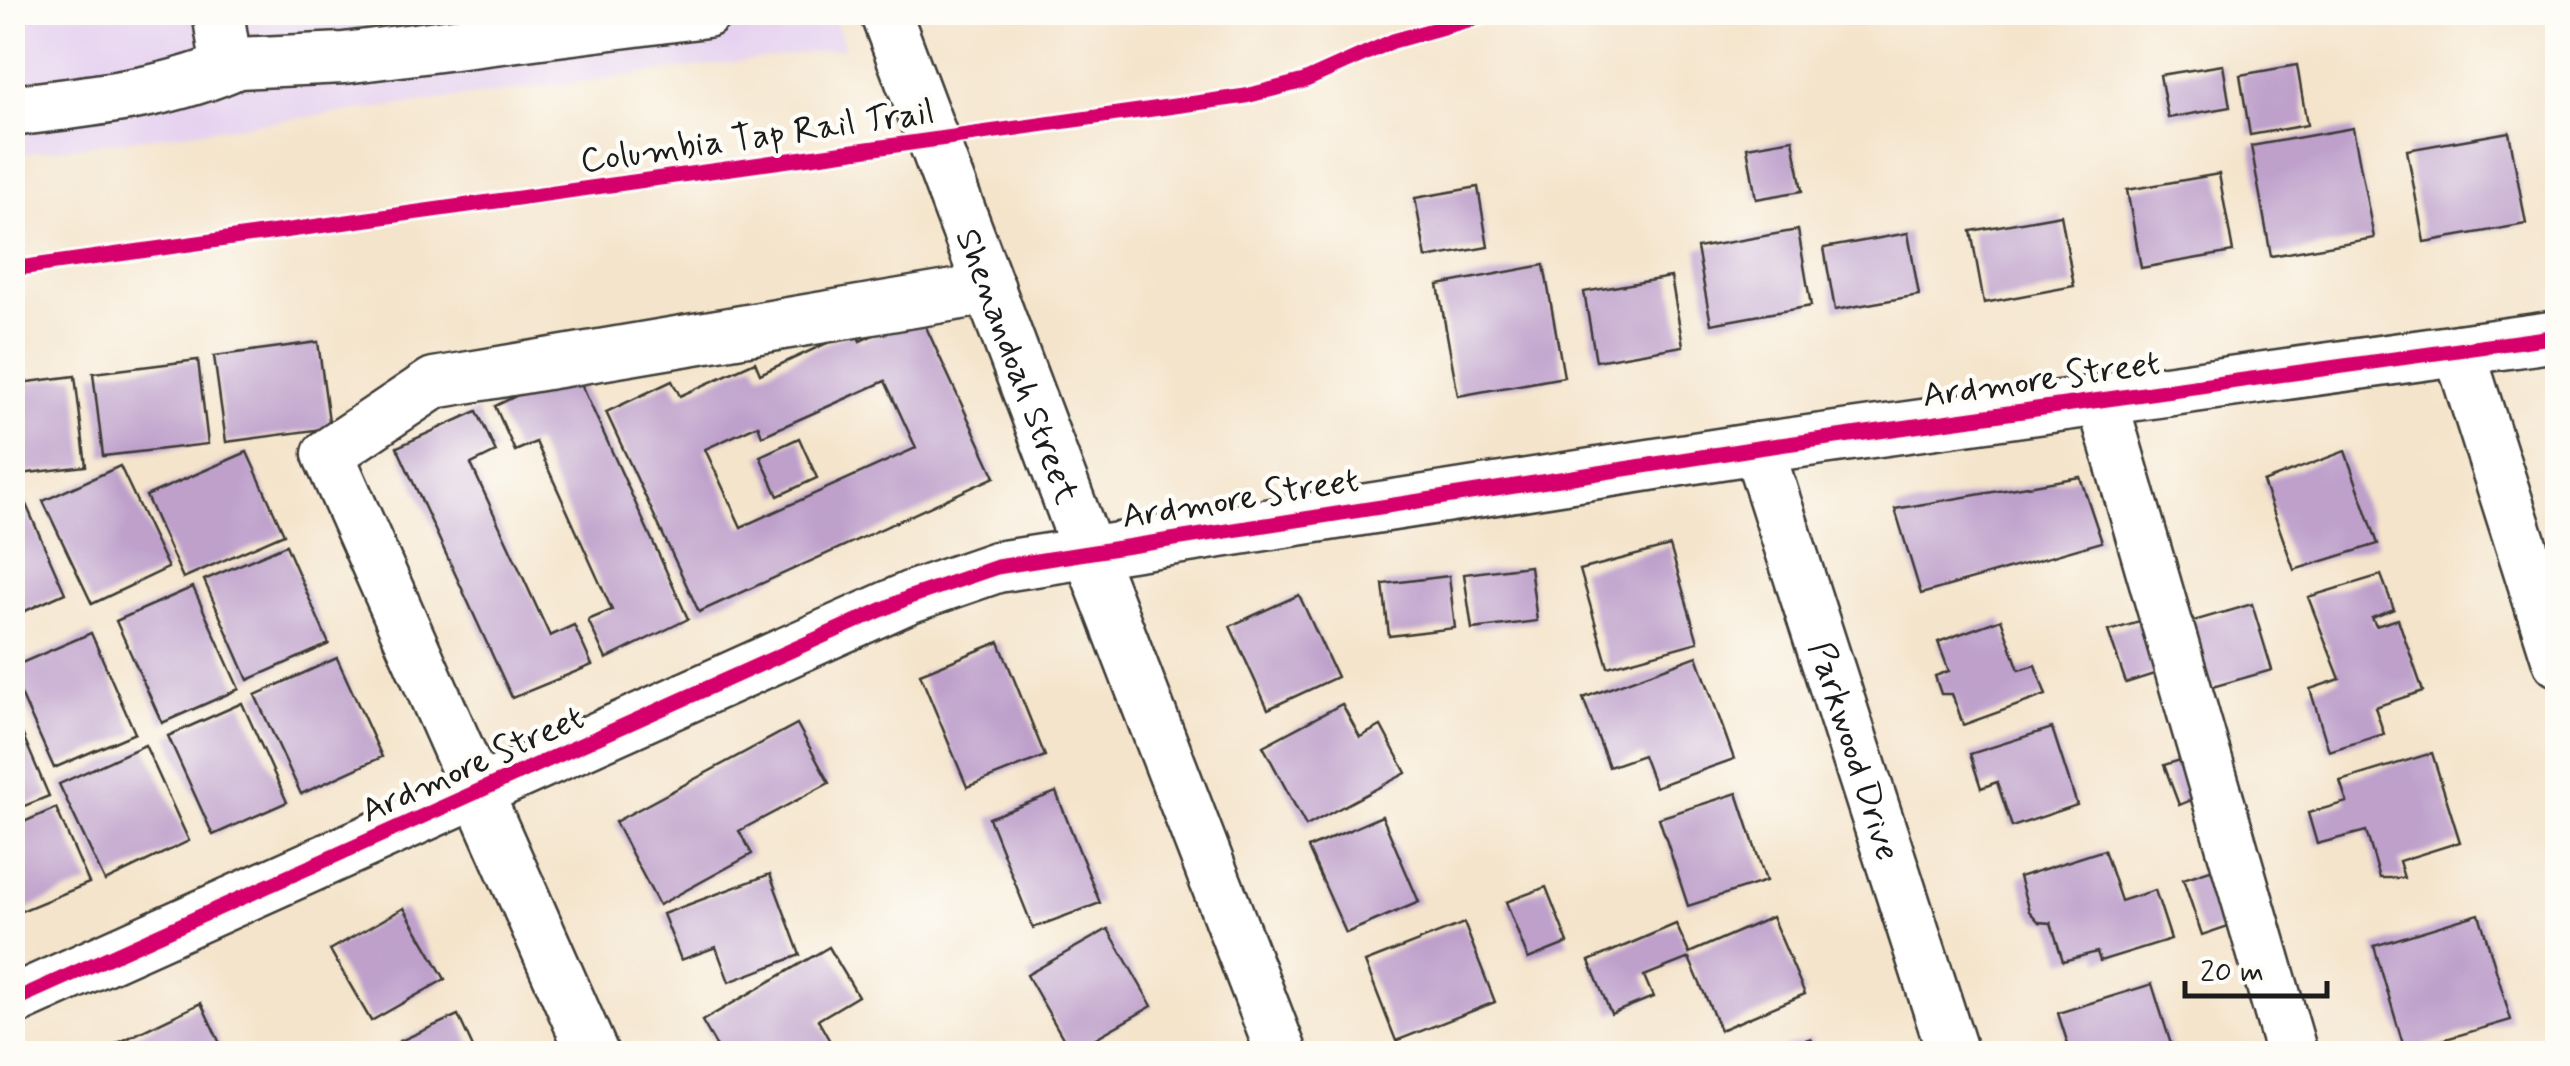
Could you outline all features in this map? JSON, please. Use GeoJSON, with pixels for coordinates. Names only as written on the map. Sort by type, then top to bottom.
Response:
{"type":"FeatureCollection","features":[{"type":"Feature","properties":{"kind":"street"},"geometry":{"type":"LineString","coordinates":[[218,12],[224,50],[236,63]]}},
{"type":"Feature","properties":{"kind":"street"},"geometry":{"type":"LineString","coordinates":[[12,111],[200,80],[236,63],[344,58],[526,24],[706,12]]}},
{"type":"Feature","properties":{"kind":"street","name":"Shenandoah Street"},"geometry":{"type":"LineString","coordinates":[[886,12],[1282,1054]]}},
{"type":"Feature","properties":{"kind":"street"},"geometry":{"type":"LineString","coordinates":[[592,1054],[328,454],[434,383],[990,289]]}},
{"type":"Feature","properties":{"kind":"street","name":"Ardmore Street"},"geometry":{"type":"LineString","coordinates":[[12,1001],[956,578],[997,566],[1758,448],[2558,336]]}},
{"type":"Feature","properties":{"kind":"street"},"geometry":{"type":"LineString","coordinates":[[2459,350],[2558,661]]}},
{"type":"Feature","properties":{"kind":"street"},"geometry":{"type":"LineString","coordinates":[[2102,400],[2292,1054]]}},
{"type":"Feature","properties":{"kind":"street","name":"Parkwood Drive"},"geometry":{"type":"LineString","coordinates":[[1758,448],[1953,1054]]}},
{"type":"Feature","properties":{"kind":"shaded area"},"geometry":{"type":"Polygon","coordinates":[[[832,12],[845,48],[13,155],[12,13],[832,12]]]}},
{"type":"Feature","properties":{"kind":"building"},"geometry":{"type":"Polygon","coordinates":[[[2223,65],[2230,107],[2168,118],[2160,75],[2223,65]]]}},
{"type":"Feature","properties":{"kind":"building"},"geometry":{"type":"Polygon","coordinates":[[[2297,65],[2307,125],[2250,135],[2240,75],[2297,65]]]}},
{"type":"Feature","properties":{"kind":"building"},"geometry":{"type":"Polygon","coordinates":[[[2353,128],[2374,238],[2271,256],[2251,146],[2353,128]]]}},
{"type":"Feature","properties":{"kind":"building"},"geometry":{"type":"Polygon","coordinates":[[[2509,132],[2526,224],[2424,242],[2407,150],[2509,132]]]}},
{"type":"Feature","properties":{"kind":"building"},"geometry":{"type":"Polygon","coordinates":[[[1793,139],[1802,191],[1756,199],[1747,147],[1793,139]]]}},
{"type":"Feature","properties":{"kind":"building"},"geometry":{"type":"Polygon","coordinates":[[[2219,174],[2233,252],[2141,268],[2127,190],[2219,174]]]}},
{"type":"Feature","properties":{"kind":"building"},"geometry":{"type":"Polygon","coordinates":[[[1478,187],[1488,247],[1426,258],[1415,198],[1478,187]]]}},
{"type":"Feature","properties":{"kind":"building"},"geometry":{"type":"Polygon","coordinates":[[[2061,215],[2074,286],[1984,303],[1971,231],[2061,215]]]}},
{"type":"Feature","properties":{"kind":"building"},"geometry":{"type":"Polygon","coordinates":[[[1798,230],[1811,306],[1711,324],[1697,248],[1798,230]]]}},
{"type":"Feature","properties":{"kind":"building"},"geometry":{"type":"Polygon","coordinates":[[[1908,233],[1919,295],[1835,310],[1824,248],[1908,233]]]}},
{"type":"Feature","properties":{"kind":"building"},"geometry":{"type":"Polygon","coordinates":[[[1544,265],[1564,377],[1458,396],[1438,285],[1544,265]]]}},
{"type":"Feature","properties":{"kind":"building"},"geometry":{"type":"Polygon","coordinates":[[[1671,277],[1683,346],[1596,361],[1584,292],[1671,277]]]}},
{"type":"Feature","properties":{"kind":"building"},"geometry":{"type":"Polygon","coordinates":[[[920,314],[995,477],[699,612],[606,412],[672,381],[680,396],[755,362],[760,374],[855,330],[860,341],[920,314]],[[885,381],[762,436],[758,425],[705,449],[741,527],[916,448],[885,381]]]}},
{"type":"Feature","properties":{"kind":"building"},"geometry":{"type":"Polygon","coordinates":[[[318,342],[330,428],[226,442],[214,356],[318,342]]]}},
{"type":"Feature","properties":{"kind":"building"},"geometry":{"type":"Polygon","coordinates":[[[198,360],[208,444],[103,456],[93,373],[198,360]]]}},
{"type":"Feature","properties":{"kind":"building"},"geometry":{"type":"Polygon","coordinates":[[[574,368],[688,619],[606,659],[588,620],[612,610],[536,442],[515,451],[495,406],[574,368]]]}},
{"type":"Feature","properties":{"kind":"building"},"geometry":{"type":"Polygon","coordinates":[[[75,376],[86,466],[12,475],[12,384],[75,376]]]}},
{"type":"Feature","properties":{"kind":"building"},"geometry":{"type":"Polygon","coordinates":[[[477,411],[496,452],[471,464],[550,636],[574,625],[592,665],[512,698],[397,447],[477,411]]]}},
{"type":"Feature","properties":{"kind":"building"},"geometry":{"type":"Polygon","coordinates":[[[799,438],[817,478],[778,496],[760,456],[799,438]]]}},
{"type":"Feature","properties":{"kind":"building"},"geometry":{"type":"Polygon","coordinates":[[[2345,451],[2378,544],[2294,570],[2263,482],[2345,451]]]}},
{"type":"Feature","properties":{"kind":"building"},"geometry":{"type":"Polygon","coordinates":[[[247,452],[284,534],[183,578],[146,496],[247,452]]]}},
{"type":"Feature","properties":{"kind":"building"},"geometry":{"type":"Polygon","coordinates":[[[120,466],[168,568],[92,604],[43,501],[120,466]]]}},
{"type":"Feature","properties":{"kind":"building"},"geometry":{"type":"Polygon","coordinates":[[[2080,477],[2102,542],[1921,594],[1895,509],[2080,477]]]}},
{"type":"Feature","properties":{"kind":"building"},"geometry":{"type":"Polygon","coordinates":[[[21,493],[65,593],[12,617],[12,497],[21,493]]]}},
{"type":"Feature","properties":{"kind":"building"},"geometry":{"type":"Polygon","coordinates":[[[286,545],[329,644],[248,680],[204,580],[286,545]]]}},
{"type":"Feature","properties":{"kind":"building"},"geometry":{"type":"Polygon","coordinates":[[[1670,546],[1698,642],[1608,667],[1580,570],[1670,546]]]}},
{"type":"Feature","properties":{"kind":"building"},"geometry":{"type":"Polygon","coordinates":[[[1530,566],[1537,621],[1472,629],[1464,574],[1530,566]]]}},
{"type":"Feature","properties":{"kind":"building"},"geometry":{"type":"Polygon","coordinates":[[[2381,575],[2394,609],[2372,618],[2376,626],[2398,619],[2423,691],[2375,707],[2384,734],[2329,751],[2310,689],[2340,679],[2308,597],[2381,575]]]}},
{"type":"Feature","properties":{"kind":"building"},"geometry":{"type":"Polygon","coordinates":[[[1449,576],[1455,628],[1389,636],[1383,584],[1449,576]]]}},
{"type":"Feature","properties":{"kind":"building"},"geometry":{"type":"Polygon","coordinates":[[[193,587],[239,689],[162,723],[116,621],[193,587]]]}},
{"type":"Feature","properties":{"kind":"building"},"geometry":{"type":"Polygon","coordinates":[[[1299,595],[1337,677],[1268,709],[1230,626],[1299,595]]]}},
{"type":"Feature","properties":{"kind":"building"},"geometry":{"type":"Polygon","coordinates":[[[2252,604],[2272,670],[2209,688],[2190,622],[2252,604]]]}},
{"type":"Feature","properties":{"kind":"building"},"geometry":{"type":"Polygon","coordinates":[[[2001,619],[2019,670],[2035,665],[2046,695],[1963,725],[1952,694],[1941,694],[1935,676],[1949,671],[1938,642],[2001,619]]]}},
{"type":"Feature","properties":{"kind":"building"},"geometry":{"type":"Polygon","coordinates":[[[2150,619],[2167,670],[2126,683],[2108,631],[2150,619]]]}},
{"type":"Feature","properties":{"kind":"building"},"geometry":{"type":"Polygon","coordinates":[[[91,633],[135,733],[54,768],[12,667],[91,633]]]}},
{"type":"Feature","properties":{"kind":"building"},"geometry":{"type":"Polygon","coordinates":[[[999,642],[1045,756],[967,787],[920,674],[999,642]]]}},
{"type":"Feature","properties":{"kind":"building"},"geometry":{"type":"Polygon","coordinates":[[[1697,656],[1734,759],[1655,787],[1643,755],[1609,767],[1583,698],[1697,656]]]}},
{"type":"Feature","properties":{"kind":"building"},"geometry":{"type":"Polygon","coordinates":[[[337,658],[382,757],[301,794],[255,695],[337,658]]]}},
{"type":"Feature","properties":{"kind":"building"},"geometry":{"type":"Polygon","coordinates":[[[242,703],[287,802],[213,835],[168,736],[242,703]]]}},
{"type":"Feature","properties":{"kind":"building"},"geometry":{"type":"Polygon","coordinates":[[[1342,704],[1360,737],[1381,726],[1406,773],[1306,826],[1263,746],[1342,704]]]}},
{"type":"Feature","properties":{"kind":"building"},"geometry":{"type":"Polygon","coordinates":[[[12,710],[49,796],[12,811],[12,710]]]}},
{"type":"Feature","properties":{"kind":"building"},"geometry":{"type":"Polygon","coordinates":[[[797,724],[829,783],[739,831],[752,854],[659,905],[615,822],[797,724]]]}},
{"type":"Feature","properties":{"kind":"building"},"geometry":{"type":"Polygon","coordinates":[[[2052,728],[2077,805],[2012,827],[1997,782],[1981,788],[1970,754],[2052,728]]]}},
{"type":"Feature","properties":{"kind":"building"},"geometry":{"type":"Polygon","coordinates":[[[145,745],[189,841],[105,881],[59,784],[145,745]]]}},
{"type":"Feature","properties":{"kind":"building"},"geometry":{"type":"Polygon","coordinates":[[[2432,753],[2460,842],[2399,861],[2404,878],[2380,878],[2366,831],[2317,844],[2308,813],[2347,802],[2340,781],[2432,753]]]}},
{"type":"Feature","properties":{"kind":"building"},"geometry":{"type":"Polygon","coordinates":[[[2190,757],[2203,795],[2179,805],[2164,765],[2190,757]]]}},
{"type":"Feature","properties":{"kind":"building"},"geometry":{"type":"Polygon","coordinates":[[[1056,792],[1100,903],[1033,928],[989,818],[1056,792]]]}},
{"type":"Feature","properties":{"kind":"building"},"geometry":{"type":"Polygon","coordinates":[[[1737,793],[1766,881],[1688,906],[1659,818],[1737,793]]]}},
{"type":"Feature","properties":{"kind":"building"},"geometry":{"type":"Polygon","coordinates":[[[56,808],[89,883],[12,915],[12,827],[56,808]]]}},
{"type":"Feature","properties":{"kind":"building"},"geometry":{"type":"Polygon","coordinates":[[[1382,816],[1419,902],[1346,933],[1308,848],[1382,816]]]}},
{"type":"Feature","properties":{"kind":"building"},"geometry":{"type":"Polygon","coordinates":[[[2104,850],[2121,901],[2155,890],[2171,939],[2100,961],[2097,952],[2063,961],[2051,923],[2039,922],[2029,911],[2019,877],[2104,850]]]}},
{"type":"Feature","properties":{"kind":"building"},"geometry":{"type":"Polygon","coordinates":[[[2225,865],[2243,921],[2202,935],[2183,879],[2225,865]]]}},
{"type":"Feature","properties":{"kind":"building"},"geometry":{"type":"Polygon","coordinates":[[[770,874],[800,955],[729,982],[716,947],[681,960],[663,914],[770,874]]]}},
{"type":"Feature","properties":{"kind":"building"},"geometry":{"type":"Polygon","coordinates":[[[1546,887],[1568,943],[1528,959],[1506,902],[1546,887]]]}},
{"type":"Feature","properties":{"kind":"building"},"geometry":{"type":"Polygon","coordinates":[[[404,908],[445,979],[371,1021],[330,950],[404,908]]]}},
{"type":"Feature","properties":{"kind":"building"},"geometry":{"type":"Polygon","coordinates":[[[2479,914],[2511,1020],[2405,1051],[2374,946],[2479,914]]]}},
{"type":"Feature","properties":{"kind":"building"},"geometry":{"type":"Polygon","coordinates":[[[1772,917],[1805,994],[1720,1030],[1689,958],[1644,976],[1653,997],[1611,1014],[1589,961],[1676,924],[1689,953],[1772,917]]]}},
{"type":"Feature","properties":{"kind":"building"},"geometry":{"type":"Polygon","coordinates":[[[1464,923],[1495,1002],[1396,1041],[1365,962],[1464,923]]]}},
{"type":"Feature","properties":{"kind":"building"},"geometry":{"type":"Polygon","coordinates":[[[1108,929],[1152,1006],[1071,1052],[1027,975],[1108,929]]]}},
{"type":"Feature","properties":{"kind":"building"},"geometry":{"type":"Polygon","coordinates":[[[829,947],[858,996],[818,1020],[836,1052],[721,1054],[702,1021],[829,947]]]}},
{"type":"Feature","properties":{"kind":"building"},"geometry":{"type":"Polygon","coordinates":[[[2152,984],[2174,1054],[2071,1054],[2058,1013],[2152,984]]]}},
{"type":"Feature","properties":{"kind":"building"},"geometry":{"type":"Polygon","coordinates":[[[201,1003],[225,1054],[95,1054],[201,1003]]]}},
{"type":"Feature","properties":{"kind":"building"},"geometry":{"type":"Polygon","coordinates":[[[458,1015],[476,1054],[406,1054],[400,1041],[458,1015]]]}},
{"type":"Feature","properties":{"kind":"building"},"geometry":{"type":"Polygon","coordinates":[[[1811,1038],[1817,1054],[1768,1054],[1768,1053],[1811,1038]]]}},
{"type":"Feature","properties":{"kind":"building"},"geometry":{"type":"Polygon","coordinates":[[[1470,1045],[1475,1054],[1453,1054],[1470,1045]]]}},
{"type":"Feature","properties":{"kind":"cycle path","name":"Columbia Tap Rail Trail"},"geometry":{"type":"LineString","coordinates":[[12,269],[1246,96],[1304,81],[1393,41],[1497,12]]}},
{"type":"Feature","properties":{"kind":"cycle path"},"geometry":{"type":"LineString","coordinates":[[12,1001],[910,597],[997,567],[1758,448],[2558,336]]}}]}
